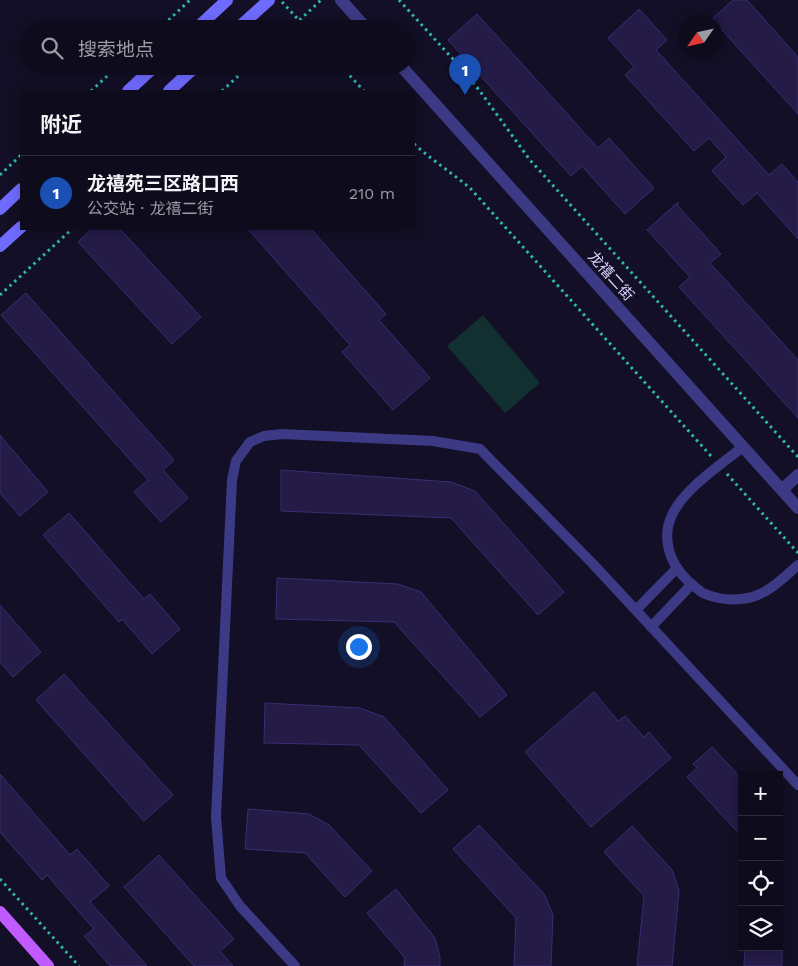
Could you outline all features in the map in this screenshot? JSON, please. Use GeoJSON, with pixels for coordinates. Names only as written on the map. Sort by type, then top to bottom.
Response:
{"type":"FeatureCollection","features":[{"type":"Feature","properties":{"kind":"main road"},"geometry":{"type":"LineString","coordinates":[[206,20],[227,0]]}},
{"type":"Feature","properties":{"kind":"main road"},"geometry":{"type":"LineString","coordinates":[[247,20],[269,0]]}},
{"type":"Feature","properties":{"kind":"main road"},"geometry":{"type":"LineString","coordinates":[[129,90],[145,75]]}},
{"type":"Feature","properties":{"kind":"main road"},"geometry":{"type":"LineString","coordinates":[[170,90],[186,75]]}},
{"type":"Feature","properties":{"kind":"main road"},"geometry":{"type":"LineString","coordinates":[[0,209],[20,190]]}},
{"type":"Feature","properties":{"kind":"main road"},"geometry":{"type":"LineString","coordinates":[[0,246],[20,227]]}},
{"type":"Feature","properties":{"kind":"main road"},"geometry":{"type":"LineString","coordinates":[[0,912],[48,966]]}},
{"type":"Feature","properties":{"kind":"street"},"geometry":{"type":"LineString","coordinates":[[341,0],[359,20]]}},
{"type":"Feature","properties":{"kind":"street","name":"龙禧二街"},"geometry":{"type":"LineString","coordinates":[[409,75],[798,508]]}},
{"type":"Feature","properties":{"kind":"street"},"geometry":{"type":"LineString","coordinates":[[782,490],[798,475]]}},
{"type":"Feature","properties":{"kind":"lane"},"geometry":{"type":"LineString","coordinates":[[295,966],[240,906],[221,878],[216,817],[232,480],[236,461],[250,442],[264,436],[282,434],[433,441],[480,449],[593,564],[798,785]]}},
{"type":"Feature","properties":{"kind":"lane"},"geometry":{"type":"LineString","coordinates":[[743,446],[686,495],[678,505],[668,529],[667,543],[670,556],[692,584],[702,592],[723,599],[735,600],[758,595],[770,588],[798,564]]}},
{"type":"Feature","properties":{"kind":"lane"},"geometry":{"type":"LineString","coordinates":[[636,610],[678,568]]}},
{"type":"Feature","properties":{"kind":"lane"},"geometry":{"type":"LineString","coordinates":[[651,627],[692,584]]}},
{"type":"Feature","properties":{"kind":"path"},"geometry":{"type":"LineString","coordinates":[[169,20],[190,0]]}},
{"type":"Feature","properties":{"kind":"path"},"geometry":{"type":"LineString","coordinates":[[280,0],[299,20],[321,0]]}},
{"type":"Feature","properties":{"kind":"path"},"geometry":{"type":"LineString","coordinates":[[399,0],[468,76],[530,160],[798,457]]}},
{"type":"Feature","properties":{"kind":"path"},"geometry":{"type":"LineString","coordinates":[[92,90],[108,75]]}},
{"type":"Feature","properties":{"kind":"path"},"geometry":{"type":"LineString","coordinates":[[223,90],[239,75]]}},
{"type":"Feature","properties":{"kind":"path"},"geometry":{"type":"LineString","coordinates":[[349,75],[363,90]]}},
{"type":"Feature","properties":{"kind":"path"},"geometry":{"type":"LineString","coordinates":[[415,145],[470,188],[798,553]]}},
{"type":"Feature","properties":{"kind":"path"},"geometry":{"type":"LineString","coordinates":[[0,175],[20,156]]}},
{"type":"Feature","properties":{"kind":"path"},"geometry":{"type":"LineString","coordinates":[[0,295],[71,230]]}},
{"type":"Feature","properties":{"kind":"path"},"geometry":{"type":"LineString","coordinates":[[0,879],[79,966]]}},
{"type":"Feature","properties":{"kind":"green space"},"geometry":{"type":"Polygon","coordinates":[[[483,315],[540,383],[505,413],[447,346],[483,315]]]}},
{"type":"Feature","properties":{"kind":"building"},"geometry":{"type":"Polygon","coordinates":[[[733,0],[747,0],[798,57],[798,114],[723,31],[723,15],[716,15],[733,0]]]}},
{"type":"Feature","properties":{"kind":"building"},"geometry":{"type":"Polygon","coordinates":[[[639,9],[667,40],[656,50],[769,175],[782,164],[798,182],[798,239],[757,193],[743,205],[712,171],[726,157],[709,138],[694,151],[625,75],[634,67],[608,38],[639,9]]]}},
{"type":"Feature","properties":{"kind":"building"},"geometry":{"type":"Polygon","coordinates":[[[477,14],[598,148],[609,138],[654,188],[625,214],[582,166],[571,176],[448,40],[477,14]]]}},
{"type":"Feature","properties":{"kind":"building"},"geometry":{"type":"Polygon","coordinates":[[[678,202],[678,206],[721,254],[710,263],[798,360],[798,418],[679,287],[690,277],[647,230],[678,202]]]}},
{"type":"Feature","properties":{"kind":"building"},"geometry":{"type":"Polygon","coordinates":[[[91,230],[121,230],[201,317],[172,344],[78,242],[91,230]]]}},
{"type":"Feature","properties":{"kind":"building"},"geometry":{"type":"Polygon","coordinates":[[[249,230],[312,230],[386,314],[379,320],[430,378],[393,410],[342,352],[350,345],[249,230]]]}},
{"type":"Feature","properties":{"kind":"building"},"geometry":{"type":"Polygon","coordinates":[[[26,293],[174,460],[163,470],[188,498],[161,522],[134,492],[148,480],[1,315],[26,293]]]}},
{"type":"Feature","properties":{"kind":"building"},"geometry":{"type":"Polygon","coordinates":[[[0,435],[48,492],[20,516],[0,493],[0,435]]]}},
{"type":"Feature","properties":{"kind":"building"},"geometry":{"type":"Polygon","coordinates":[[[281,470],[451,482],[475,491],[564,592],[538,615],[451,518],[281,511],[281,470]]]}},
{"type":"Feature","properties":{"kind":"building"},"geometry":{"type":"Polygon","coordinates":[[[69,513],[144,599],[150,594],[180,629],[152,654],[122,619],[119,622],[43,535],[69,513]]]}},
{"type":"Feature","properties":{"kind":"building"},"geometry":{"type":"Polygon","coordinates":[[[277,578],[398,584],[421,592],[507,695],[480,717],[394,622],[276,619],[277,578]]]}},
{"type":"Feature","properties":{"kind":"building"},"geometry":{"type":"Polygon","coordinates":[[[0,605],[41,652],[13,677],[0,662],[0,605]]]}},
{"type":"Feature","properties":{"kind":"building"},"geometry":{"type":"Polygon","coordinates":[[[64,674],[173,795],[144,821],[36,700],[64,674]]]}},
{"type":"Feature","properties":{"kind":"building"},"geometry":{"type":"Polygon","coordinates":[[[594,692],[618,721],[625,716],[644,737],[649,732],[671,758],[591,827],[525,752],[594,692]]]}},
{"type":"Feature","properties":{"kind":"building"},"geometry":{"type":"Polygon","coordinates":[[[265,703],[360,708],[384,717],[448,790],[421,813],[359,745],[264,743],[265,703]]]}},
{"type":"Feature","properties":{"kind":"building"},"geometry":{"type":"Polygon","coordinates":[[[712,747],[738,775],[738,833],[687,777],[697,768],[693,764],[712,747]]]}},
{"type":"Feature","properties":{"kind":"building"},"geometry":{"type":"Polygon","coordinates":[[[0,774],[70,855],[77,849],[109,886],[90,902],[147,966],[110,966],[84,936],[94,929],[47,875],[42,880],[0,832],[0,774]]]}},
{"type":"Feature","properties":{"kind":"building"},"geometry":{"type":"Polygon","coordinates":[[[248,809],[309,814],[329,825],[372,871],[345,897],[305,853],[245,849],[248,809]]]}},
{"type":"Feature","properties":{"kind":"building"},"geometry":{"type":"Polygon","coordinates":[[[479,825],[544,894],[553,915],[551,966],[514,966],[516,918],[453,849],[479,825]]]}},
{"type":"Feature","properties":{"kind":"building"},"geometry":{"type":"Polygon","coordinates":[[[632,826],[672,870],[679,891],[672,966],[637,966],[644,896],[604,852],[632,826]]]}},
{"type":"Feature","properties":{"kind":"building"},"geometry":{"type":"Polygon","coordinates":[[[159,855],[234,939],[220,951],[233,966],[194,966],[124,887],[159,855]]]}},
{"type":"Feature","properties":{"kind":"building"},"geometry":{"type":"Polygon","coordinates":[[[396,889],[435,938],[440,966],[404,966],[405,958],[367,913],[396,889]]]}},
{"type":"Feature","properties":{"kind":"building"},"geometry":{"type":"Polygon","coordinates":[[[745,951],[782,951],[782,966],[744,966],[745,951]]]}},
{"type":"Feature","properties":{"kind":"place","name":"龙禧苑三区路口西"},"geometry":{"type":"Point","coordinates":[465,95]}}]}
